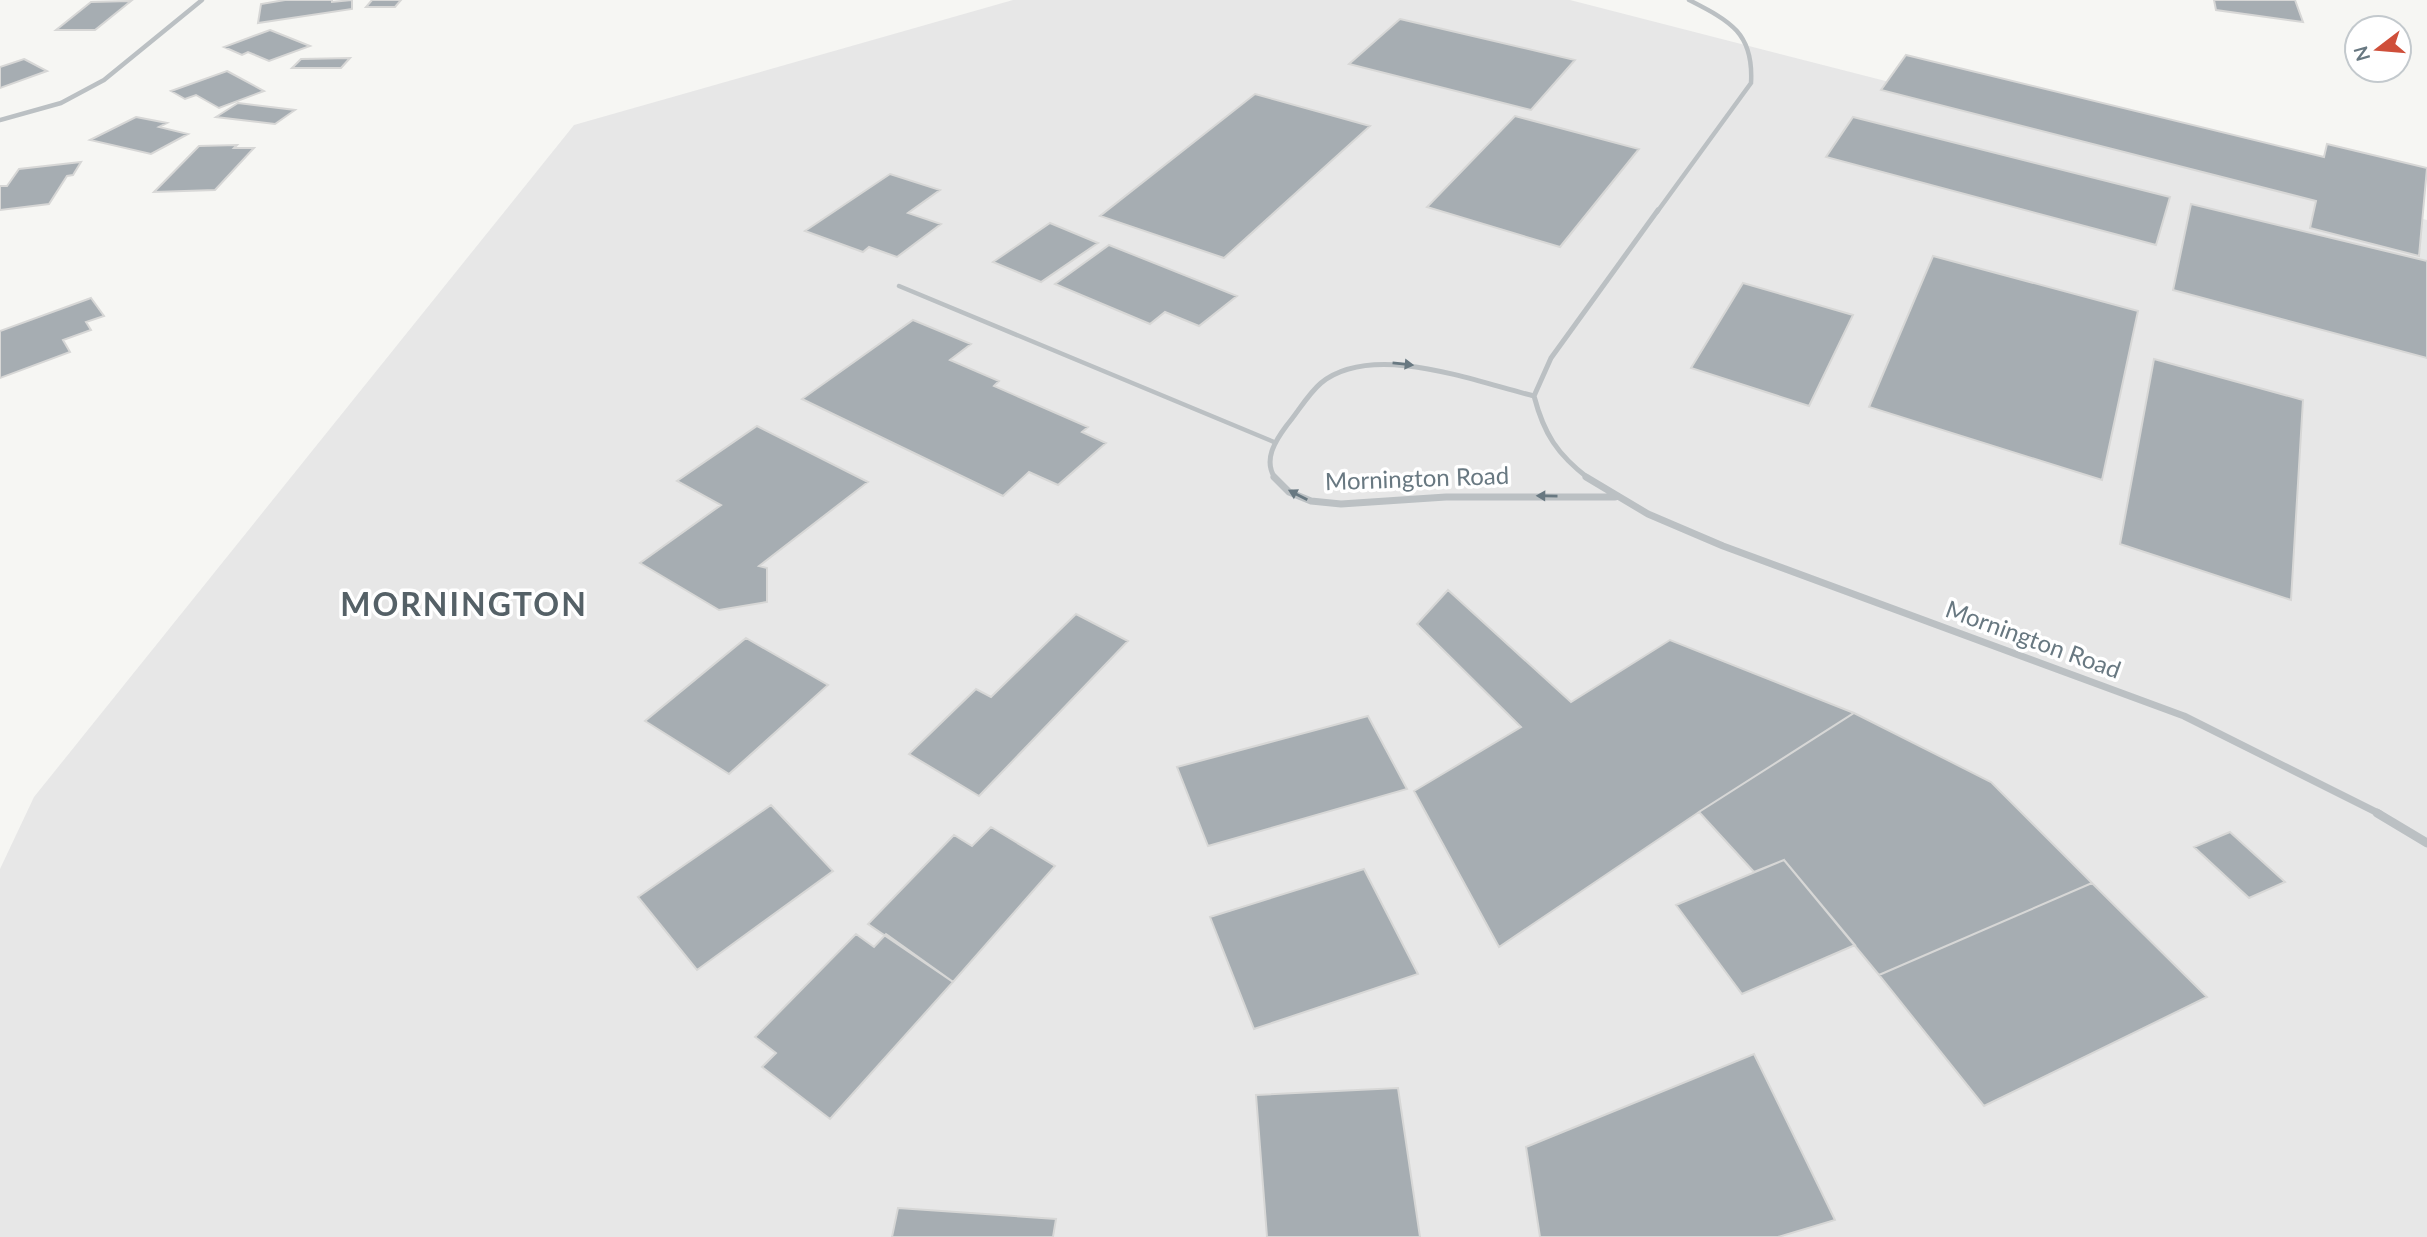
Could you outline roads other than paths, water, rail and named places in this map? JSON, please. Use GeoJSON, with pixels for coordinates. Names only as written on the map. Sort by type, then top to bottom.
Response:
{"type":"FeatureCollection","features":[{"type":"Feature","properties":{"kind":"street"},"geometry":{"type":"LineString","coordinates":[[0,120],[61,103],[104,80],[202,0]]}},
{"type":"Feature","properties":{"kind":"street"},"geometry":{"type":"LineString","coordinates":[[1274,442],[1321,383],[1349,370],[1378,363],[1417,366],[1534,396],[1551,358],[1751,83],[1752,59],[1745,41],[1729,24],[1689,0]]}},
{"type":"Feature","properties":{"kind":"street","name":"Mornington Road"},"geometry":{"type":"LineString","coordinates":[[1534,396],[1543,427],[1580,471],[1616,497],[1658,519],[1723,546],[2183,716],[2355,800],[2427,843]]}},
{"type":"Feature","properties":{"kind":"street","name":"Mornington Road"},"geometry":{"type":"LineString","coordinates":[[1274,442],[1270,461],[1273,476],[1289,492],[1311,501],[1341,505],[1446,497],[1616,497]]}},
{"type":"Feature","properties":{"kind":"lane"},"geometry":{"type":"LineString","coordinates":[[899,286],[1274,442]]}},
{"type":"Feature","properties":{"kind":"district","name":"MORNINGTON"},"geometry":{"type":"Point","coordinates":[464,605]}}]}
